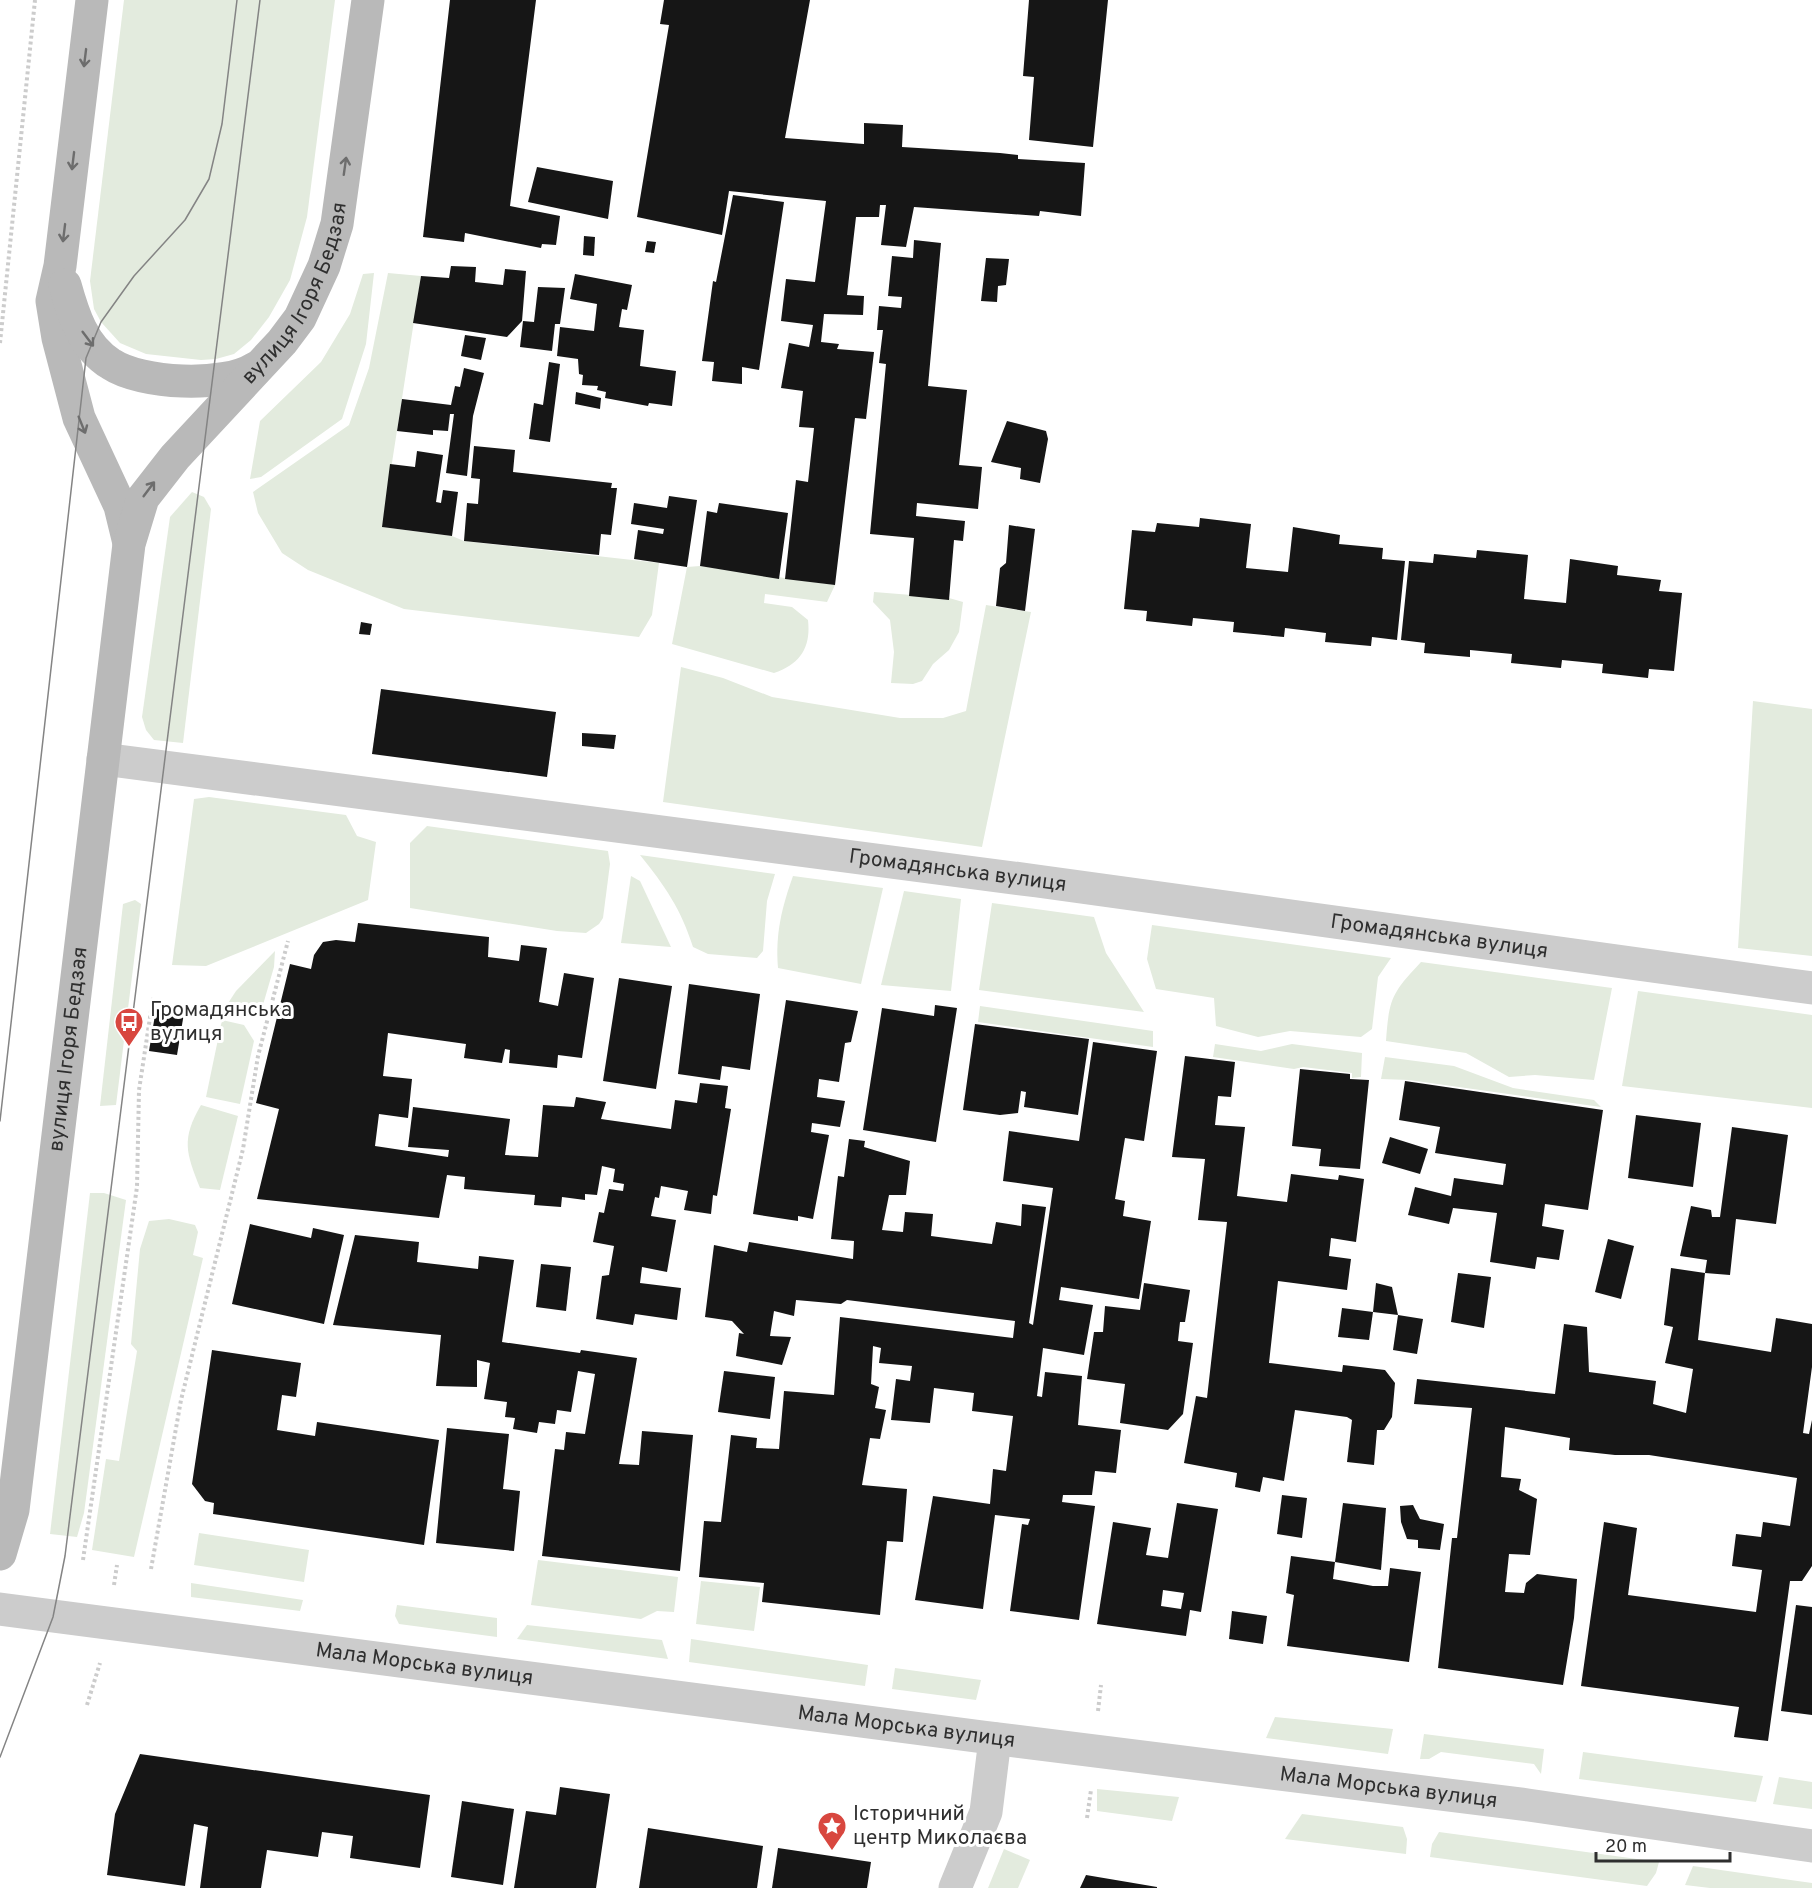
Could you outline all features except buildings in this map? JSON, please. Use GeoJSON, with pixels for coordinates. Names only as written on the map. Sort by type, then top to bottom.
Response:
{"type":"FeatureCollection","features":[{"type":"Feature","properties":{"kind":"street","name":"вулиця Ігоря Бедзая"},"geometry":{"type":"LineString","coordinates":[[92,0],[60,266],[52,301],[58,338],[79,418],[120,506],[129,544]]}},
{"type":"Feature","properties":{"kind":"street","name":"вулиця Ігоря Бедзая"},"geometry":{"type":"LineString","coordinates":[[0,1554],[14,1510],[129,544],[143,498],[175,457],[262,363],[300,318],[324,266],[337,224],[368,0]]}},
{"type":"Feature","properties":{"kind":"street"},"geometry":{"type":"LineString","coordinates":[[60,266],[76,322],[110,364],[154,378],[213,381],[243,376],[262,363]]}},
{"type":"Feature","properties":{"kind":"street","name":"Громадянська вулиця"},"geometry":{"type":"LineString","coordinates":[[103,759],[1048,883],[1812,988]]}},
{"type":"Feature","properties":{"kind":"street","name":"Мала Морська вулиця"},"geometry":{"type":"LineString","coordinates":[[0,1609],[995,1739],[1528,1805],[1812,1846]]}},
{"type":"Feature","properties":{"kind":"street"},"geometry":{"type":"LineString","coordinates":[[955,1888],[986,1812],[995,1739]]}},
{"type":"Feature","properties":{"kind":"path"},"geometry":{"type":"LineString","coordinates":[[0,343],[35,0]]}},
{"type":"Feature","properties":{"kind":"path"},"geometry":{"type":"LineString","coordinates":[[151,1569],[181,1400],[243,1149],[258,1056],[288,941]]}},
{"type":"Feature","properties":{"kind":"path"},"geometry":{"type":"LineString","coordinates":[[84,1560],[137,1187],[139,1090],[153,998]]}},
{"type":"Feature","properties":{"kind":"shaded area"},"geometry":{"type":"Polygon","coordinates":[[[124,0],[335,0],[307,217],[290,280],[269,317],[251,340],[234,354],[201,360],[146,354],[120,343],[101,322],[94,309],[90,281],[124,0]]]}},
{"type":"Feature","properties":{"kind":"shaded area"},"geometry":{"type":"Polygon","coordinates":[[[374,273],[366,344],[342,419],[261,477],[250,479],[260,421],[321,362],[350,314],[363,274],[374,273]]]}},
{"type":"Feature","properties":{"kind":"shaded area"},"geometry":{"type":"Polygon","coordinates":[[[388,273],[421,276],[382,527],[452,536],[464,541],[659,563],[652,615],[639,637],[404,609],[308,570],[282,553],[258,513],[253,492],[349,425],[369,368],[388,273]]]}},
{"type":"Feature","properties":{"kind":"shaded area"},"geometry":{"type":"Polygon","coordinates":[[[192,492],[204,497],[211,509],[183,743],[154,740],[146,730],[142,717],[170,517],[192,492]]]}},
{"type":"Feature","properties":{"kind":"shaded area"},"geometry":{"type":"Polygon","coordinates":[[[700,566],[835,585],[827,602],[765,594],[764,603],[792,607],[808,620],[808,638],[802,653],[791,665],[774,673],[672,644],[687,567],[700,566]]]}},
{"type":"Feature","properties":{"kind":"shaded area"},"geometry":{"type":"Polygon","coordinates":[[[874,592],[949,598],[963,602],[959,632],[949,650],[933,664],[922,681],[913,684],[891,683],[894,652],[890,620],[873,602],[874,592]]]}},
{"type":"Feature","properties":{"kind":"shaded area"},"geometry":{"type":"Polygon","coordinates":[[[986,605],[1031,612],[982,847],[663,802],[681,667],[723,678],[772,697],[900,718],[943,718],[966,711],[986,605]]]}},
{"type":"Feature","properties":{"kind":"shaded area"},"geometry":{"type":"Polygon","coordinates":[[[1753,701],[1812,709],[1812,956],[1738,948],[1753,701]]]}},
{"type":"Feature","properties":{"kind":"shaded area"},"geometry":{"type":"Polygon","coordinates":[[[209,797],[346,815],[357,836],[376,842],[368,900],[206,966],[172,965],[194,799],[209,797]]]}},
{"type":"Feature","properties":{"kind":"shaded area"},"geometry":{"type":"Polygon","coordinates":[[[427,826],[608,851],[610,864],[603,918],[599,924],[586,933],[557,931],[410,908],[410,843],[427,826]]]}},
{"type":"Feature","properties":{"kind":"shaded area"},"geometry":{"type":"Polygon","coordinates":[[[640,855],[775,874],[767,901],[763,951],[757,958],[708,954],[693,947],[671,898],[640,855]]]}},
{"type":"Feature","properties":{"kind":"shaded area"},"geometry":{"type":"Polygon","coordinates":[[[631,876],[640,881],[671,947],[621,943],[631,876]]]}},
{"type":"Feature","properties":{"kind":"shaded area"},"geometry":{"type":"Polygon","coordinates":[[[793,876],[883,888],[861,984],[778,968],[780,921],[793,876]]]}},
{"type":"Feature","properties":{"kind":"shaded area"},"geometry":{"type":"Polygon","coordinates":[[[904,891],[961,899],[951,991],[881,985],[904,891]]]}},
{"type":"Feature","properties":{"kind":"shaded area"},"geometry":{"type":"Polygon","coordinates":[[[135,900],[141,904],[116,1105],[100,1106],[123,904],[135,900]]]}},
{"type":"Feature","properties":{"kind":"shaded area"},"geometry":{"type":"Polygon","coordinates":[[[992,903],[1094,917],[1106,953],[1144,1012],[979,990],[992,903]]]}},
{"type":"Feature","properties":{"kind":"shaded area"},"geometry":{"type":"Polygon","coordinates":[[[1152,925],[1391,958],[1378,977],[1372,1029],[1361,1037],[1290,1031],[1258,1037],[1216,1026],[1214,998],[1156,989],[1147,959],[1152,925]]]}},
{"type":"Feature","properties":{"kind":"shaded area"},"geometry":{"type":"Polygon","coordinates":[[[275,951],[274,967],[260,1015],[223,1011],[236,991],[275,951]]]}},
{"type":"Feature","properties":{"kind":"shaded area"},"geometry":{"type":"Polygon","coordinates":[[[1421,962],[1612,988],[1594,1080],[1535,1075],[1509,1077],[1466,1053],[1386,1041],[1394,997],[1404,981],[1421,962]]]}},
{"type":"Feature","properties":{"kind":"shaded area"},"geometry":{"type":"Polygon","coordinates":[[[1638,991],[1812,1015],[1812,1108],[1622,1086],[1638,991]]]}},
{"type":"Feature","properties":{"kind":"shaded area"},"geometry":{"type":"Polygon","coordinates":[[[980,1006],[1153,1031],[1153,1047],[978,1022],[980,1006]]]}},
{"type":"Feature","properties":{"kind":"shaded area"},"geometry":{"type":"Polygon","coordinates":[[[222,1020],[244,1025],[254,1041],[240,1104],[206,1097],[222,1020]]]}},
{"type":"Feature","properties":{"kind":"shaded area"},"geometry":{"type":"Polygon","coordinates":[[[1215,1044],[1261,1051],[1292,1044],[1362,1053],[1361,1077],[1352,1078],[1352,1073],[1303,1067],[1294,1069],[1213,1057],[1215,1044]]]}},
{"type":"Feature","properties":{"kind":"shaded area"},"geometry":{"type":"Polygon","coordinates":[[[1385,1057],[1454,1066],[1513,1088],[1594,1100],[1601,1107],[1409,1080],[1381,1079],[1385,1057]]]}},
{"type":"Feature","properties":{"kind":"shaded area"},"geometry":{"type":"Polygon","coordinates":[[[201,1105],[238,1116],[220,1190],[200,1188],[191,1165],[188,1137],[190,1127],[201,1105]]]}},
{"type":"Feature","properties":{"kind":"shaded area"},"geometry":{"type":"Polygon","coordinates":[[[90,1193],[104,1193],[126,1200],[84,1513],[77,1537],[50,1534],[90,1193]]]}},
{"type":"Feature","properties":{"kind":"shaded area"},"geometry":{"type":"Polygon","coordinates":[[[169,1219],[195,1225],[198,1232],[193,1255],[203,1258],[134,1557],[92,1550],[106,1459],[119,1461],[137,1351],[131,1344],[140,1249],[149,1221],[169,1219]]]}},
{"type":"Feature","properties":{"kind":"shaded area"},"geometry":{"type":"Polygon","coordinates":[[[199,1533],[309,1550],[304,1582],[194,1565],[199,1533]]]}},
{"type":"Feature","properties":{"kind":"shaded area"},"geometry":{"type":"Polygon","coordinates":[[[538,1560],[678,1577],[674,1612],[657,1611],[641,1619],[531,1605],[538,1560]]]}},
{"type":"Feature","properties":{"kind":"shaded area"},"geometry":{"type":"Polygon","coordinates":[[[701,1581],[760,1587],[754,1631],[696,1624],[701,1581]]]}},
{"type":"Feature","properties":{"kind":"shaded area"},"geometry":{"type":"Polygon","coordinates":[[[191,1583],[303,1600],[300,1611],[191,1597],[191,1583]]]}},
{"type":"Feature","properties":{"kind":"shaded area"},"geometry":{"type":"Polygon","coordinates":[[[397,1605],[497,1618],[497,1637],[399,1624],[395,1616],[397,1605]]]}},
{"type":"Feature","properties":{"kind":"shaded area"},"geometry":{"type":"Polygon","coordinates":[[[527,1625],[662,1640],[668,1659],[517,1639],[527,1625]]]}},
{"type":"Feature","properties":{"kind":"shaded area"},"geometry":{"type":"Polygon","coordinates":[[[691,1639],[868,1665],[865,1686],[689,1662],[691,1639]]]}},
{"type":"Feature","properties":{"kind":"shaded area"},"geometry":{"type":"Polygon","coordinates":[[[895,1668],[981,1680],[976,1700],[892,1689],[895,1668]]]}},
{"type":"Feature","properties":{"kind":"shaded area"},"geometry":{"type":"Polygon","coordinates":[[[1275,1717],[1393,1729],[1388,1754],[1266,1738],[1275,1717]]]}},
{"type":"Feature","properties":{"kind":"shaded area"},"geometry":{"type":"Polygon","coordinates":[[[1424,1734],[1544,1749],[1541,1774],[1534,1764],[1441,1752],[1429,1759],[1420,1759],[1424,1734]]]}},
{"type":"Feature","properties":{"kind":"shaded area"},"geometry":{"type":"Polygon","coordinates":[[[1583,1752],[1763,1776],[1756,1802],[1579,1779],[1583,1752]]]}},
{"type":"Feature","properties":{"kind":"shaded area"},"geometry":{"type":"Polygon","coordinates":[[[1779,1777],[1812,1782],[1812,1809],[1773,1804],[1779,1777]]]}},
{"type":"Feature","properties":{"kind":"shaded area"},"geometry":{"type":"Polygon","coordinates":[[[1097,1789],[1179,1797],[1172,1821],[1097,1811],[1097,1789]]]}},
{"type":"Feature","properties":{"kind":"shaded area"},"geometry":{"type":"Polygon","coordinates":[[[1302,1814],[1403,1827],[1407,1839],[1406,1854],[1285,1839],[1302,1814]]]}},
{"type":"Feature","properties":{"kind":"shaded area"},"geometry":{"type":"Polygon","coordinates":[[[1439,1832],[1659,1862],[1656,1873],[1647,1886],[1430,1857],[1432,1844],[1439,1832]]]}},
{"type":"Feature","properties":{"kind":"shaded area"},"geometry":{"type":"Polygon","coordinates":[[[1004,1849],[1030,1860],[1018,1888],[988,1888],[1004,1849]]]}},
{"type":"Feature","properties":{"kind":"shaded area"},"geometry":{"type":"Polygon","coordinates":[[[1693,1866],[1812,1883],[1812,1888],[1710,1888],[1685,1885],[1693,1866]]]}},
{"type":"Feature","properties":{"kind":"tram line"},"geometry":{"type":"LineString","coordinates":[[0,1121],[86,358],[101,322],[134,276],[185,220],[209,179],[222,124],[237,0]]}},
{"type":"Feature","properties":{"kind":"tram line"},"geometry":{"type":"LineString","coordinates":[[0,1757],[53,1617],[65,1556],[260,0]]}},
{"type":"Feature","properties":{"kind":"place","name":"Громадянська вулиця"},"geometry":{"type":"Point","coordinates":[129,1048]}},
{"type":"Feature","properties":{"kind":"place","name":"Історичний центр Миколаєва"},"geometry":{"type":"Point","coordinates":[832,1852]}}]}
